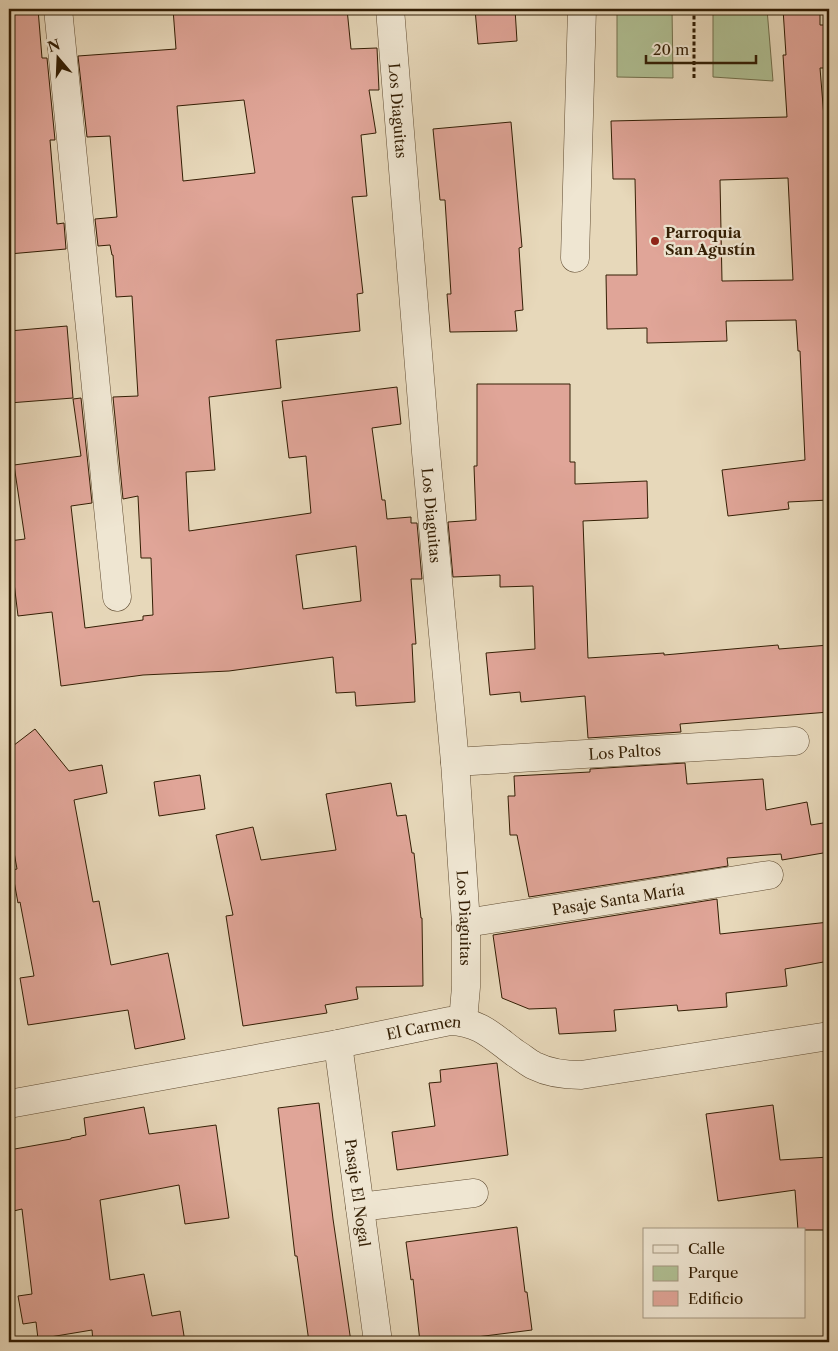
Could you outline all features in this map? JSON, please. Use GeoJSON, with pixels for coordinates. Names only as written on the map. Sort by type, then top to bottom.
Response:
{"type":"FeatureCollection","features":[{"type":"Feature","properties":{"kind":"street"},"geometry":{"type":"LineString","coordinates":[[58,9],[117,597]]}},
{"type":"Feature","properties":{"kind":"street","name":"Los Diaguitas"},"geometry":{"type":"LineString","coordinates":[[390,9],[425,442],[455,762],[466,923],[466,987],[463,1021]]}},
{"type":"Feature","properties":{"kind":"street"},"geometry":{"type":"LineString","coordinates":[[575,258],[582,9]]}},
{"type":"Feature","properties":{"kind":"street","name":"Los Paltos"},"geometry":{"type":"LineString","coordinates":[[455,762],[795,741]]}},
{"type":"Feature","properties":{"kind":"street","name":"Pasaje Santa María"},"geometry":{"type":"LineString","coordinates":[[466,923],[769,875]]}},
{"type":"Feature","properties":{"kind":"street","name":"El Carmen"},"geometry":{"type":"LineString","coordinates":[[9,1104],[338,1044],[450,1020],[472,1024],[487,1032],[534,1066],[566,1075],[581,1075],[829,1036]]}},
{"type":"Feature","properties":{"kind":"street","name":"Pasaje El Nogal"},"geometry":{"type":"LineString","coordinates":[[338,1044],[378,1342]]}},
{"type":"Feature","properties":{"kind":"street"},"geometry":{"type":"LineString","coordinates":[[360,1207],[474,1193]]}},
{"type":"Feature","properties":{"kind":"path"},"geometry":{"type":"LineString","coordinates":[[694,9],[694,80]]}},
{"type":"Feature","properties":{"kind":"green space"},"geometry":{"type":"Polygon","coordinates":[[[617,9],[672,9],[673,78],[617,77],[617,9]]]}},
{"type":"Feature","properties":{"kind":"green space"},"geometry":{"type":"Polygon","coordinates":[[[713,9],[767,9],[773,81],[713,77],[713,9]]]}},
{"type":"Feature","properties":{"kind":"building"},"geometry":{"type":"Polygon","coordinates":[[[9,9],[38,9],[42,58],[47,58],[55,140],[50,140],[57,224],[64,223],[66,249],[9,254],[9,9]]]}},
{"type":"Feature","properties":{"kind":"building"},"geometry":{"type":"Polygon","coordinates":[[[173,9],[347,9],[351,49],[377,48],[379,90],[369,90],[376,133],[361,135],[367,196],[352,197],[363,293],[357,294],[360,331],[276,340],[281,388],[209,397],[215,470],[186,472],[189,531],[311,513],[306,456],[289,458],[282,401],[397,387],[401,424],[372,428],[382,500],[385,500],[387,519],[411,517],[411,523],[417,523],[422,579],[411,579],[416,644],[412,644],[415,702],[356,706],[355,692],[336,693],[333,657],[229,671],[143,675],[61,686],[52,612],[18,616],[9,541],[25,539],[14,465],[81,456],[73,399],[81,398],[92,503],[71,506],[85,628],[143,620],[143,616],[153,615],[151,558],[141,558],[138,496],[123,499],[113,397],[138,396],[132,296],[116,297],[113,255],[110,245],[98,246],[95,219],[117,217],[110,136],[87,137],[78,56],[176,49],[173,9]],[[244,100],[177,106],[183,181],[255,173],[244,100]],[[356,546],[296,555],[303,609],[361,601],[356,546]]]}},
{"type":"Feature","properties":{"kind":"building"},"geometry":{"type":"Polygon","coordinates":[[[475,9],[515,9],[517,41],[478,44],[475,9]]]}},
{"type":"Feature","properties":{"kind":"building"},"geometry":{"type":"Polygon","coordinates":[[[783,9],[820,9],[820,25],[829,25],[829,68],[820,68],[829,179],[829,500],[788,502],[789,509],[728,516],[722,470],[805,460],[800,351],[798,351],[796,320],[726,321],[727,341],[647,343],[647,328],[607,329],[606,275],[637,275],[635,179],[613,179],[611,121],[787,117],[783,55],[786,55],[783,9]],[[788,178],[720,180],[722,281],[793,280],[788,178]]]}},
{"type":"Feature","properties":{"kind":"building"},"geometry":{"type":"Polygon","coordinates":[[[511,122],[522,247],[519,248],[523,310],[515,311],[517,331],[450,332],[447,294],[451,294],[445,200],[440,200],[433,129],[511,122]]]}},
{"type":"Feature","properties":{"kind":"building"},"geometry":{"type":"Polygon","coordinates":[[[67,326],[73,398],[9,403],[9,331],[67,326]]]}},
{"type":"Feature","properties":{"kind":"building"},"geometry":{"type":"Polygon","coordinates":[[[477,384],[570,384],[570,462],[575,462],[575,484],[647,481],[648,518],[583,521],[588,658],[664,653],[664,655],[778,645],[779,649],[829,645],[829,712],[680,724],[681,732],[588,738],[585,696],[521,702],[520,692],[490,695],[486,653],[535,649],[533,586],[500,587],[500,575],[453,577],[448,522],[476,520],[474,466],[477,466],[477,384]]]}},
{"type":"Feature","properties":{"kind":"building"},"geometry":{"type":"Polygon","coordinates":[[[35,729],[69,771],[102,765],[107,793],[74,800],[93,902],[99,901],[111,965],[168,953],[185,1039],[135,1049],[128,1010],[28,1025],[20,978],[34,976],[12,870],[17,869],[9,824],[9,749],[35,729]]]}},
{"type":"Feature","properties":{"kind":"building"},"geometry":{"type":"Polygon","coordinates":[[[685,763],[687,784],[763,779],[766,810],[807,802],[811,825],[829,822],[829,852],[782,860],[781,854],[727,858],[728,866],[529,897],[517,835],[510,835],[508,796],[515,796],[514,776],[590,772],[590,769],[685,763]]]}},
{"type":"Feature","properties":{"kind":"building"},"geometry":{"type":"Polygon","coordinates":[[[200,775],[205,809],[159,816],[154,782],[200,775]]]}},
{"type":"Feature","properties":{"kind":"building"},"geometry":{"type":"Polygon","coordinates":[[[391,783],[397,816],[406,815],[412,853],[414,853],[422,918],[423,986],[356,987],[358,999],[325,1005],[327,1013],[243,1026],[226,916],[233,915],[216,835],[253,827],[261,860],[336,850],[326,794],[391,783]]]}},
{"type":"Feature","properties":{"kind":"building"},"geometry":{"type":"Polygon","coordinates":[[[717,899],[720,934],[829,922],[829,961],[785,969],[787,986],[726,993],[727,1007],[678,1011],[677,1005],[614,1010],[616,1031],[559,1034],[556,1008],[529,1009],[502,998],[493,935],[717,899]]]}},
{"type":"Feature","properties":{"kind":"building"},"geometry":{"type":"Polygon","coordinates":[[[497,1063],[508,1155],[397,1170],[392,1132],[435,1126],[429,1083],[441,1082],[440,1070],[497,1063]]]}},
{"type":"Feature","properties":{"kind":"building"},"geometry":{"type":"Polygon","coordinates":[[[319,1103],[333,1219],[351,1342],[309,1342],[297,1256],[295,1256],[278,1108],[319,1103]]]}},
{"type":"Feature","properties":{"kind":"building"},"geometry":{"type":"Polygon","coordinates":[[[773,1105],[780,1160],[829,1157],[829,1230],[798,1228],[795,1190],[718,1201],[706,1114],[773,1105]]]}},
{"type":"Feature","properties":{"kind":"building"},"geometry":{"type":"Polygon","coordinates":[[[144,1107],[149,1134],[216,1125],[229,1218],[185,1224],[179,1185],[100,1200],[110,1280],[144,1274],[152,1316],[180,1311],[185,1342],[93,1342],[92,1330],[38,1339],[36,1322],[23,1324],[18,1296],[32,1294],[22,1209],[9,1212],[9,1150],[86,1135],[84,1118],[144,1107]]]}},
{"type":"Feature","properties":{"kind":"building"},"geometry":{"type":"Polygon","coordinates":[[[517,1227],[532,1330],[437,1342],[420,1342],[413,1279],[411,1280],[406,1242],[517,1227]]]}},
{"type":"Feature","properties":{"kind":"place","name":"Parroquia San Agustín"},"geometry":{"type":"Point","coordinates":[655,241]}}]}
